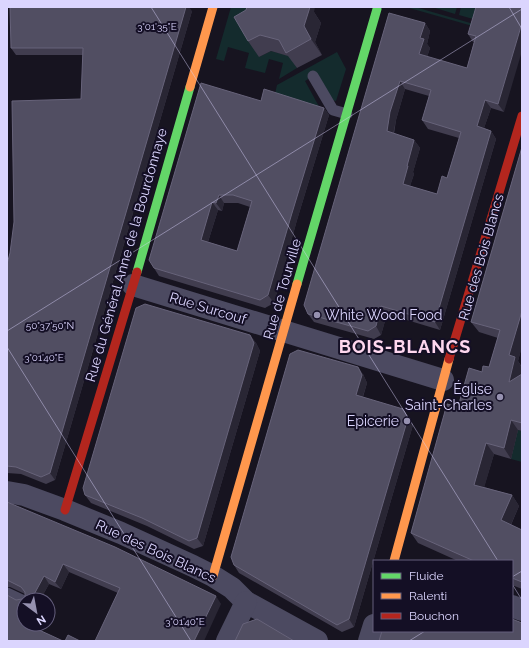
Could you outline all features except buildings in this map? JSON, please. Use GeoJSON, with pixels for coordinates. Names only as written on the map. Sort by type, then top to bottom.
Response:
{"type":"FeatureCollection","features":[{"type":"Feature","properties":{"kind":"street","name":"Rue du Général Anne de la Bourdonnaye"},"geometry":{"type":"LineString","coordinates":[[65,510],[133,285],[213,7]]}},
{"type":"Feature","properties":{"kind":"street","name":"Rue de Tourville"},"geometry":{"type":"LineString","coordinates":[[213,576],[377,9]]}},
{"type":"Feature","properties":{"kind":"street","name":"Rue des Bois Blancs"},"geometry":{"type":"LineString","coordinates":[[399,559],[444,380],[522,116]]}},
{"type":"Feature","properties":{"kind":"street","name":"Rue Surcouf"},"geometry":{"type":"LineString","coordinates":[[133,285],[444,380]]}},
{"type":"Feature","properties":{"kind":"street","name":"Rue des Bois Blancs"},"geometry":{"type":"LineString","coordinates":[[7,492],[24,495],[65,510],[161,550],[213,576],[232,588],[246,602],[317,641]]}},
{"type":"Feature","properties":{"kind":"street"},"geometry":{"type":"LineString","coordinates":[[227,641],[246,602]]}},
{"type":"Feature","properties":{"kind":"street"},"geometry":{"type":"LineString","coordinates":[[370,641],[373,629]]}},
{"type":"Feature","properties":{"kind":"lane"},"geometry":{"type":"LineString","coordinates":[[313,76],[333,110],[347,114]]}},
{"type":"Feature","properties":{"kind":"green space"},"geometry":{"type":"Polygon","coordinates":[[[231,7],[263,7],[259,57],[271,51],[290,56],[297,68],[279,79],[283,63],[269,59],[265,73],[245,68],[249,53],[228,47],[224,61],[216,59],[231,7]]]}},
{"type":"Feature","properties":{"kind":"green space"},"geometry":{"type":"Polygon","coordinates":[[[406,7],[415,7],[522,38],[490,31],[406,7]]]}},
{"type":"Feature","properties":{"kind":"green space"},"geometry":{"type":"Polygon","coordinates":[[[432,7],[457,7],[455,14],[432,7]]]}},
{"type":"Feature","properties":{"kind":"green space"},"geometry":{"type":"Polygon","coordinates":[[[461,7],[480,7],[522,33],[459,15],[461,7]]]}},
{"type":"Feature","properties":{"kind":"green space"},"geometry":{"type":"Polygon","coordinates":[[[337,52],[346,69],[336,101],[331,100],[313,76],[305,81],[322,112],[275,94],[277,85],[337,52]]]}},
{"type":"Feature","properties":{"kind":"green space"},"geometry":{"type":"Polygon","coordinates":[[[484,421],[522,431],[522,462],[511,459],[484,421]]]}},
{"type":"Feature","properties":{"kind":"traffic: fast"},"geometry":{"type":"LineString","coordinates":[[297,284],[377,9]]}},
{"type":"Feature","properties":{"kind":"traffic: fast"},"geometry":{"type":"LineString","coordinates":[[137,272],[190,87]]}},
{"type":"Feature","properties":{"kind":"traffic: slow"},"geometry":{"type":"LineString","coordinates":[[190,87],[213,7]]}},
{"type":"Feature","properties":{"kind":"traffic: slow"},"geometry":{"type":"LineString","coordinates":[[213,576],[297,284]]}},
{"type":"Feature","properties":{"kind":"traffic: slow"},"geometry":{"type":"LineString","coordinates":[[394,560],[449,359]]}},
{"type":"Feature","properties":{"kind":"traffic: jam"},"geometry":{"type":"LineString","coordinates":[[449,359],[522,116]]}},
{"type":"Feature","properties":{"kind":"traffic: jam"},"geometry":{"type":"LineString","coordinates":[[65,510],[137,272]]}},
{"type":"Feature","properties":{"kind":"place","name":"White Wood Food"},"geometry":{"type":"Point","coordinates":[317,315]}},
{"type":"Feature","properties":{"kind":"place","name":"Église Saint-Charles"},"geometry":{"type":"Point","coordinates":[500,397]}},
{"type":"Feature","properties":{"kind":"place","name":"Epicerie"},"geometry":{"type":"Point","coordinates":[407,421]}},
{"type":"Feature","properties":{"kind":"district","name":"BOIS-BLANCS"},"geometry":{"type":"Point","coordinates":[405,347]}}]}
